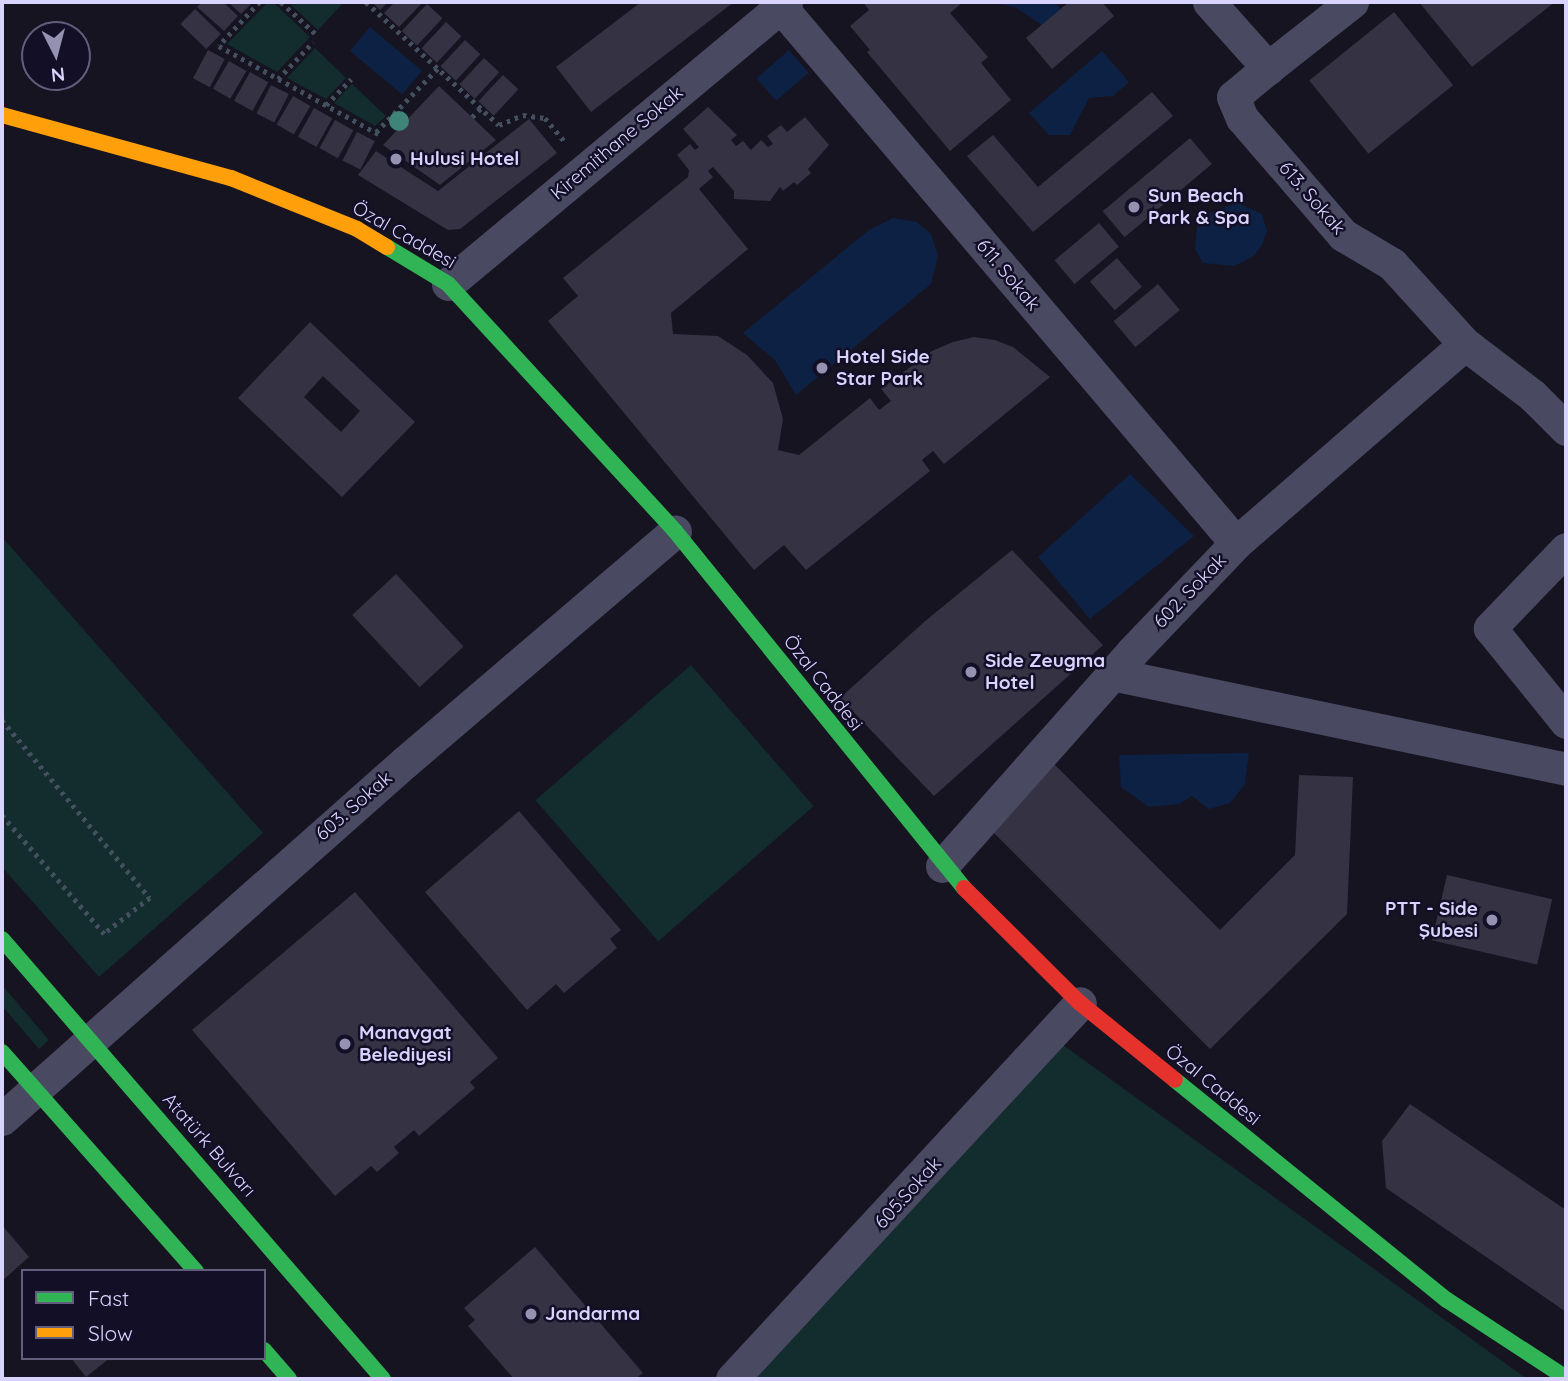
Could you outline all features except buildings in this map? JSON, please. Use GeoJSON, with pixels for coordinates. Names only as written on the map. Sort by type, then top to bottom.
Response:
{"type":"FeatureCollection","features":[{"type":"Feature","properties":{"kind":"street"},"geometry":{"type":"LineString","coordinates":[[1209,2],[1268,68],[1352,2]]}},
{"type":"Feature","properties":{"kind":"street","name":"Kiremithane Sokak"},"geometry":{"type":"LineString","coordinates":[[448,284],[783,4]]}},
{"type":"Feature","properties":{"kind":"street","name":"611. Sokak"},"geometry":{"type":"LineString","coordinates":[[783,4],[1236,543]]}},
{"type":"Feature","properties":{"kind":"street","name":"613. Sokak"},"geometry":{"type":"LineString","coordinates":[[1268,68],[1233,97],[1242,118],[1343,235],[1392,264],[1465,344],[1532,395],[1566,429]]}},
{"type":"Feature","properties":{"kind":"street","name":"Özal Caddesi"},"geometry":{"type":"LineString","coordinates":[[2,115],[231,178],[357,229],[448,284],[675,531],[942,866],[1080,1003],[1447,1300],[1566,1378]]}},
{"type":"Feature","properties":{"kind":"street","name":"602. Sokak"},"geometry":{"type":"LineString","coordinates":[[942,866],[1112,674],[1236,543],[1465,344]]}},
{"type":"Feature","properties":{"kind":"street","name":"603. Sokak"},"geometry":{"type":"LineString","coordinates":[[2,1119],[90,1039],[675,531]]}},
{"type":"Feature","properties":{"kind":"street"},"geometry":{"type":"LineString","coordinates":[[1566,549],[1490,628],[1566,722]]}},
{"type":"Feature","properties":{"kind":"street"},"geometry":{"type":"LineString","coordinates":[[1112,674],[1566,769]]}},
{"type":"Feature","properties":{"kind":"street","name":"Atatürk Bulvarı"},"geometry":{"type":"LineString","coordinates":[[2,939],[383,1379]]}},
{"type":"Feature","properties":{"kind":"street","name":"605.Sokak"},"geometry":{"type":"LineString","coordinates":[[732,1379],[1080,1003]]}},
{"type":"Feature","properties":{"kind":"street"},"geometry":{"type":"LineString","coordinates":[[2,1052],[39,1088],[194,1269]]}},
{"type":"Feature","properties":{"kind":"street"},"geometry":{"type":"LineString","coordinates":[[266,1352],[289,1379]]}},
{"type":"Feature","properties":{"kind":"path"},"geometry":{"type":"LineString","coordinates":[[260,2],[219,46],[382,136]]}},
{"type":"Feature","properties":{"kind":"path"},"geometry":{"type":"LineString","coordinates":[[281,2],[317,35]]}},
{"type":"Feature","properties":{"kind":"path"},"geometry":{"type":"LineString","coordinates":[[366,2],[499,125],[523,115],[545,118],[588,167]]}},
{"type":"Feature","properties":{"kind":"path"},"geometry":{"type":"LineString","coordinates":[[393,36],[397,31]]}},
{"type":"Feature","properties":{"kind":"path"},"geometry":{"type":"LineString","coordinates":[[278,79],[313,42]]}},
{"type":"Feature","properties":{"kind":"path"},"geometry":{"type":"LineString","coordinates":[[376,132],[438,68]]}},
{"type":"Feature","properties":{"kind":"path"},"geometry":{"type":"LineString","coordinates":[[326,105],[351,79]]}},
{"type":"Feature","properties":{"kind":"path"},"geometry":{"type":"LineString","coordinates":[[472,117],[481,108]]}},
{"type":"Feature","properties":{"kind":"path"},"geometry":{"type":"LineString","coordinates":[[2,720],[150,898],[104,934],[2,816]]}},
{"type":"Feature","properties":{"kind":"green space"},"geometry":{"type":"Polygon","coordinates":[[[268,2],[273,2],[310,37],[277,72],[227,44],[268,2]]]}},
{"type":"Feature","properties":{"kind":"green space"},"geometry":{"type":"Polygon","coordinates":[[[288,2],[344,2],[318,30],[288,2]]]}},
{"type":"Feature","properties":{"kind":"green space"},"geometry":{"type":"Polygon","coordinates":[[[315,48],[346,78],[326,99],[287,78],[315,48]]]}},
{"type":"Feature","properties":{"kind":"green space"},"geometry":{"type":"Polygon","coordinates":[[[352,84],[386,116],[375,126],[334,103],[352,84]]]}},
{"type":"Feature","properties":{"kind":"green space"},"geometry":{"type":"Polygon","coordinates":[[[2,537],[263,833],[99,977],[2,867],[2,537]]]}},
{"type":"Feature","properties":{"kind":"green space"},"geometry":{"type":"Polygon","coordinates":[[[691,665],[814,806],[658,941],[536,800],[691,665]]]}},
{"type":"Feature","properties":{"kind":"green space"},"geometry":{"type":"Polygon","coordinates":[[[2,985],[49,1040],[39,1049],[2,1006],[2,985]]]}},
{"type":"Feature","properties":{"kind":"green space"},"geometry":{"type":"Polygon","coordinates":[[[1063,1045],[1527,1379],[749,1379],[1063,1045]]]}},
{"type":"Feature","properties":{"kind":"water"},"geometry":{"type":"Polygon","coordinates":[[[989,2],[1055,2],[1061,10],[1042,25],[1015,7],[989,2]]]}},
{"type":"Feature","properties":{"kind":"water"},"geometry":{"type":"Polygon","coordinates":[[[370,27],[422,71],[402,94],[350,51],[370,27]]]}},
{"type":"Feature","properties":{"kind":"water"},"geometry":{"type":"Polygon","coordinates":[[[789,50],[809,73],[776,101],[757,78],[789,50]]]}},
{"type":"Feature","properties":{"kind":"water"},"geometry":{"type":"Polygon","coordinates":[[[1102,51],[1129,82],[1113,96],[1089,98],[1070,135],[1049,135],[1029,113],[1102,51]]]}},
{"type":"Feature","properties":{"kind":"water"},"geometry":{"type":"Polygon","coordinates":[[[1237,203],[1262,214],[1267,231],[1262,245],[1254,256],[1234,266],[1203,263],[1195,249],[1197,227],[1210,213],[1237,203]]]}},
{"type":"Feature","properties":{"kind":"water"},"geometry":{"type":"Polygon","coordinates":[[[893,218],[917,222],[931,234],[938,256],[931,284],[796,395],[775,360],[743,333],[869,230],[893,218]]]}},
{"type":"Feature","properties":{"kind":"water"},"geometry":{"type":"Polygon","coordinates":[[[1130,474],[1194,536],[1090,619],[1038,557],[1130,474]]]}},
{"type":"Feature","properties":{"kind":"water"},"geometry":{"type":"Polygon","coordinates":[[[1249,753],[1245,784],[1230,803],[1209,809],[1192,796],[1179,804],[1149,807],[1121,787],[1119,755],[1249,753]]]}},
{"type":"Feature","properties":{"kind":"traffic: fast"},"geometry":{"type":"LineString","coordinates":[[387,247],[448,284],[675,531],[964,888]]}},
{"type":"Feature","properties":{"kind":"traffic: fast"},"geometry":{"type":"LineString","coordinates":[[2,939],[383,1379]]}},
{"type":"Feature","properties":{"kind":"traffic: fast"},"geometry":{"type":"LineString","coordinates":[[2,1052],[194,1269]]}},
{"type":"Feature","properties":{"kind":"traffic: fast"},"geometry":{"type":"LineString","coordinates":[[1175,1080],[1447,1300],[1566,1378]]}},
{"type":"Feature","properties":{"kind":"traffic: fast"},"geometry":{"type":"LineString","coordinates":[[266,1352],[289,1379]]}},
{"type":"Feature","properties":{"kind":"traffic: slow"},"geometry":{"type":"LineString","coordinates":[[2,115],[231,178],[357,229],[387,247]]}},
{"type":"Feature","properties":{"kind":"traffic: jam"},"geometry":{"type":"LineString","coordinates":[[964,888],[1080,1003],[1175,1080]]}},
{"type":"Feature","properties":{"kind":"place","name":"Hulusi Hotel"},"geometry":{"type":"Point","coordinates":[396,159]}},
{"type":"Feature","properties":{"kind":"place","name":"Sun Beach Park & Spa"},"geometry":{"type":"Point","coordinates":[1134,207]}},
{"type":"Feature","properties":{"kind":"place","name":"Hotel Side Star Park"},"geometry":{"type":"Point","coordinates":[822,368]}},
{"type":"Feature","properties":{"kind":"place","name":"Side Zeugma Hotel"},"geometry":{"type":"Point","coordinates":[971,672]}},
{"type":"Feature","properties":{"kind":"place","name":"PTT - Side Şubesi"},"geometry":{"type":"Point","coordinates":[1492,920]}},
{"type":"Feature","properties":{"kind":"place","name":"Manavgat Belediyesi"},"geometry":{"type":"Point","coordinates":[345,1044]}},
{"type":"Feature","properties":{"kind":"place","name":"Jandarma"},"geometry":{"type":"Point","coordinates":[531,1314]}}]}
